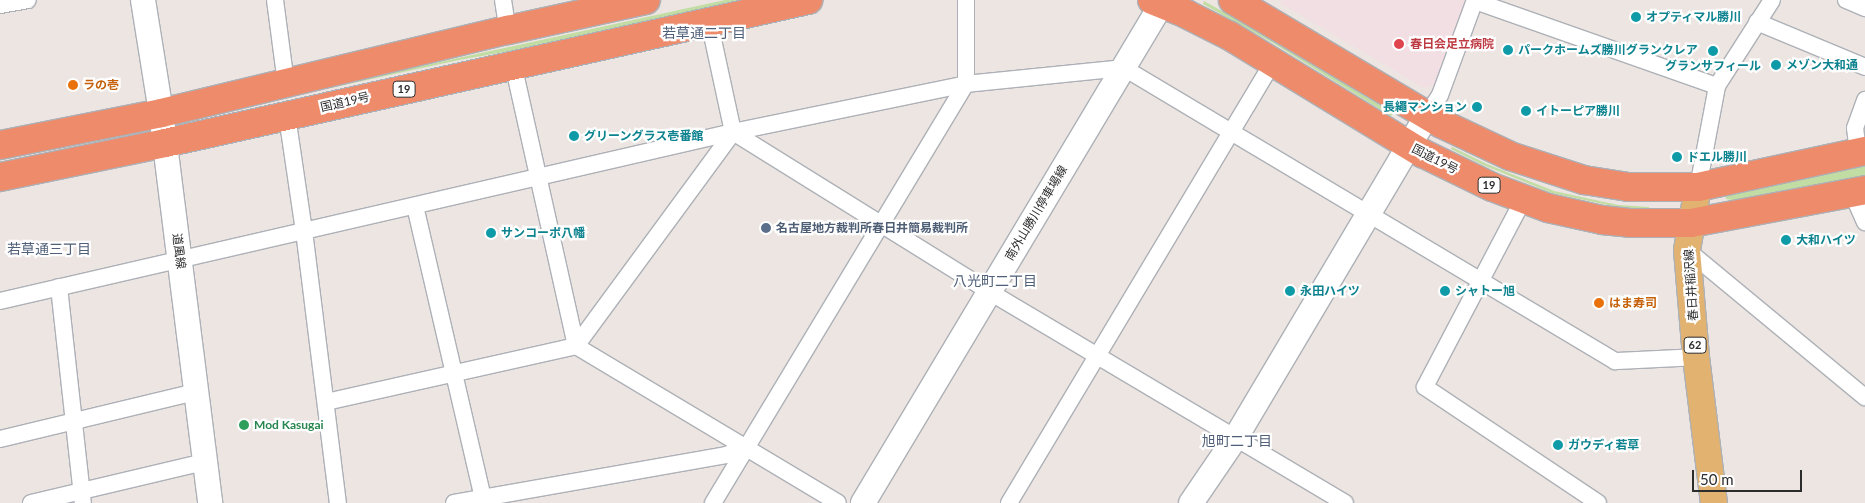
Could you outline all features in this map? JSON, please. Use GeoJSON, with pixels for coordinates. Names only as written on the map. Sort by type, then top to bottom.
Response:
{"type":"FeatureCollection","features":[{"type":"Feature","properties":{"kind":"highway"},"geometry":{"type":"LineString","coordinates":[[0,145],[161,113],[508,30],[646,0]]}},
{"type":"Feature","properties":{"kind":"highway","name":"国道19号"},"geometry":{"type":"LineString","coordinates":[[0,177],[165,143],[513,64],[808,0]]}},
{"type":"Feature","properties":{"kind":"highway"},"geometry":{"type":"LineString","coordinates":[[1233,0],[1427,115],[1479,142],[1561,174],[1628,187],[1698,187],[1862,152]]}},
{"type":"Feature","properties":{"kind":"highway","name":"国道19号"},"geometry":{"type":"LineString","coordinates":[[1159,1],[1230,36],[1408,146],[1461,173],[1523,200],[1602,220],[1645,224],[1689,236],[1859,191]]}},
{"type":"Feature","properties":{"kind":"main road","name":"春日井稲沢線"},"geometry":{"type":"LineString","coordinates":[[1698,187],[1689,236],[1696,357],[1714,503]]}},
{"type":"Feature","properties":{"kind":"street"},"geometry":{"type":"LineString","coordinates":[[0,6],[28,0]]}},
{"type":"Feature","properties":{"kind":"street","name":"道風線"},"geometry":{"type":"LineString","coordinates":[[143,0],[165,143],[210,503]]}},
{"type":"Feature","properties":{"kind":"street"},"geometry":{"type":"LineString","coordinates":[[275,0],[286,83]]}},
{"type":"Feature","properties":{"kind":"street"},"geometry":{"type":"LineString","coordinates":[[503,0],[508,30]]}},
{"type":"Feature","properties":{"kind":"street"},"geometry":{"type":"LineString","coordinates":[[713,503],[745,447],[966,84],[966,0]]}},
{"type":"Feature","properties":{"kind":"street"},"geometry":{"type":"LineString","coordinates":[[1191,503],[1236,437],[1440,95],[1475,0],[1717,86]]}},
{"type":"Feature","properties":{"kind":"street"},"geometry":{"type":"LineString","coordinates":[[1698,187],[1717,86],[1772,0]]}},
{"type":"Feature","properties":{"kind":"street"},"geometry":{"type":"LineString","coordinates":[[1846,0],[1865,8]]}},
{"type":"Feature","properties":{"kind":"street","name":"南外山勝川停車場線"},"geometry":{"type":"LineString","coordinates":[[863,503],[988,291],[1124,68],[1159,1]]}},
{"type":"Feature","properties":{"kind":"street"},"geometry":{"type":"LineString","coordinates":[[709,22],[733,132],[988,291],[1345,503]]}},
{"type":"Feature","properties":{"kind":"street"},"geometry":{"type":"LineString","coordinates":[[1757,22],[1865,67]]}},
{"type":"Feature","properties":{"kind":"street"},"geometry":{"type":"LineString","coordinates":[[1009,503],[1272,62]]}},
{"type":"Feature","properties":{"kind":"street"},"geometry":{"type":"LineString","coordinates":[[513,64],[576,346],[838,503]]}},
{"type":"Feature","properties":{"kind":"street"},"geometry":{"type":"LineString","coordinates":[[0,301],[733,132],[966,84],[1124,68],[1615,362],[1696,357]]}},
{"type":"Feature","properties":{"kind":"street"},"geometry":{"type":"LineString","coordinates":[[1862,152],[1855,128],[1865,100]]}},
{"type":"Feature","properties":{"kind":"street"},"geometry":{"type":"LineString","coordinates":[[286,116],[304,231],[338,503]]}},
{"type":"Feature","properties":{"kind":"street"},"geometry":{"type":"LineString","coordinates":[[326,402],[576,346],[733,132]]}},
{"type":"Feature","properties":{"kind":"street"},"geometry":{"type":"LineString","coordinates":[[1859,191],[1865,222]]}},
{"type":"Feature","properties":{"kind":"street"},"geometry":{"type":"LineString","coordinates":[[1523,200],[1425,388],[1588,500]]}},
{"type":"Feature","properties":{"kind":"street"},"geometry":{"type":"LineString","coordinates":[[415,206],[483,501]]}},
{"type":"Feature","properties":{"kind":"street"},"geometry":{"type":"LineString","coordinates":[[1689,236],[1865,396]]}},
{"type":"Feature","properties":{"kind":"street"},"geometry":{"type":"LineString","coordinates":[[60,287],[83,497]]}},
{"type":"Feature","properties":{"kind":"street"},"geometry":{"type":"LineString","coordinates":[[0,439],[196,392]]}},
{"type":"Feature","properties":{"kind":"street"},"geometry":{"type":"LineString","coordinates":[[454,503],[483,501],[726,455],[745,447]]}},
{"type":"Feature","properties":{"kind":"street"},"geometry":{"type":"LineString","coordinates":[[31,503],[83,497],[204,462]]}},
{"type":"Feature","properties":{"kind":"shaded area","name":"春日会足立病院"},"geometry":{"type":"Polygon","coordinates":[[[1281,0],[1467,0],[1434,85],[1424,88],[1280,3],[1281,0]]]}},
{"type":"Feature","properties":{"kind":"green space"},"geometry":{"type":"Polygon","coordinates":[[[725,0],[744,0],[544,45],[459,60],[206,115],[205,113],[725,0]]]}},
{"type":"Feature","properties":{"kind":"green space"},"geometry":{"type":"Polygon","coordinates":[[[1204,1],[1275,41],[1393,113],[1391,116],[1273,43],[1203,4],[1204,1]]]}},
{"type":"Feature","properties":{"kind":"green space"},"geometry":{"type":"Polygon","coordinates":[[[1452,147],[1487,164],[1554,191],[1618,205],[1649,207],[1649,209],[1617,207],[1552,193],[1483,165],[1451,149],[1452,147]]]}},
{"type":"Feature","properties":{"kind":"green space"},"geometry":{"type":"Polygon","coordinates":[[[1865,162],[1865,177],[1738,201],[1726,199],[1726,194],[1865,162]]]}},
{"type":"Feature","properties":{"kind":"place","name":"オプティマル勝川"},"geometry":{"type":"Point","coordinates":[1636,17]}},
{"type":"Feature","properties":{"kind":"place","name":"春日会足立病院"},"geometry":{"type":"Point","coordinates":[1399,44]}},
{"type":"Feature","properties":{"kind":"place","name":"パークホームズ勝川グランクレア"},"geometry":{"type":"Point","coordinates":[1508,50]}},
{"type":"Feature","properties":{"kind":"place","name":"グランサフィール"},"geometry":{"type":"Point","coordinates":[1713,51]}},
{"type":"Feature","properties":{"kind":"place","name":"メゾン大和通"},"geometry":{"type":"Point","coordinates":[1776,65]}},
{"type":"Feature","properties":{"kind":"place","name":"ラの壱"},"geometry":{"type":"Point","coordinates":[73,85]}},
{"type":"Feature","properties":{"kind":"place","name":"長繩マンション"},"geometry":{"type":"Point","coordinates":[1477,107]}},
{"type":"Feature","properties":{"kind":"place","name":"イトーピア勝川"},"geometry":{"type":"Point","coordinates":[1526,111]}},
{"type":"Feature","properties":{"kind":"place","name":"グリーングラス壱番館"},"geometry":{"type":"Point","coordinates":[574,136]}},
{"type":"Feature","properties":{"kind":"place","name":"ドエル勝川"},"geometry":{"type":"Point","coordinates":[1677,157]}},
{"type":"Feature","properties":{"kind":"place","name":"名古屋地方裁判所春日井簡易裁判所"},"geometry":{"type":"Point","coordinates":[766,228]}},
{"type":"Feature","properties":{"kind":"place","name":"サンコーポ八幡"},"geometry":{"type":"Point","coordinates":[491,233]}},
{"type":"Feature","properties":{"kind":"place","name":"大和ハイツ"},"geometry":{"type":"Point","coordinates":[1786,240]}},
{"type":"Feature","properties":{"kind":"place","name":"永田ハイツ"},"geometry":{"type":"Point","coordinates":[1290,291]}},
{"type":"Feature","properties":{"kind":"place","name":"シャトー旭"},"geometry":{"type":"Point","coordinates":[1445,291]}},
{"type":"Feature","properties":{"kind":"place","name":"はま寿司"},"geometry":{"type":"Point","coordinates":[1599,303]}},
{"type":"Feature","properties":{"kind":"place","name":"Mod Kasugai"},"geometry":{"type":"Point","coordinates":[244,425]}},
{"type":"Feature","properties":{"kind":"place","name":"ガウディ若草"},"geometry":{"type":"Point","coordinates":[1558,445]}},
{"type":"Feature","properties":{"kind":"district","name":"若草通二丁目"},"geometry":{"type":"Point","coordinates":[704,33]}},
{"type":"Feature","properties":{"kind":"district","name":"若草通三丁目"},"geometry":{"type":"Point","coordinates":[49,249]}},
{"type":"Feature","properties":{"kind":"district","name":"八光町二丁目"},"geometry":{"type":"Point","coordinates":[995,281]}},
{"type":"Feature","properties":{"kind":"district","name":"旭町二丁目"},"geometry":{"type":"Point","coordinates":[1237,441]}}]}
